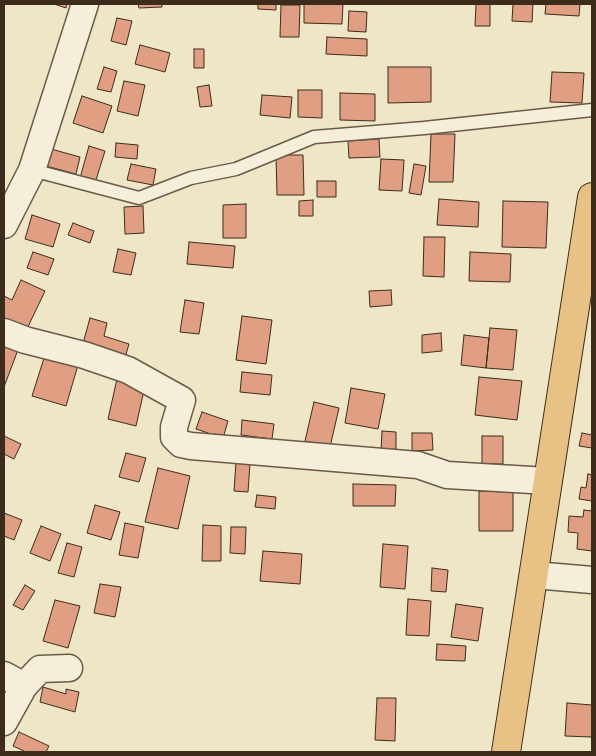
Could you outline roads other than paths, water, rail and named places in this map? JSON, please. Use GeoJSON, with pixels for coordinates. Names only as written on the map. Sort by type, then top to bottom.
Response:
{"type":"FeatureCollection","features":[{"type":"Feature","properties":{"kind":"main road"},"geometry":{"type":"LineString","coordinates":[[506,752],[592,197]]}},
{"type":"Feature","properties":{"kind":"street"},"geometry":{"type":"LineString","coordinates":[[4,225],[32,170],[85,4]]}},
{"type":"Feature","properties":{"kind":"street"},"geometry":{"type":"LineString","coordinates":[[4,332],[128,370],[182,400],[174,428],[174,437],[181,444],[418,465],[447,475],[548,481]]}},
{"type":"Feature","properties":{"kind":"street"},"geometry":{"type":"LineString","coordinates":[[534,576],[592,580]]}},
{"type":"Feature","properties":{"kind":"street"},"geometry":{"type":"LineString","coordinates":[[4,722],[14,681],[40,669],[54,667],[69,668]]}},
{"type":"Feature","properties":{"kind":"lane"},"geometry":{"type":"LineString","coordinates":[[32,170],[138,198],[191,178],[236,169],[314,137],[424,128],[592,110]]}}]}
